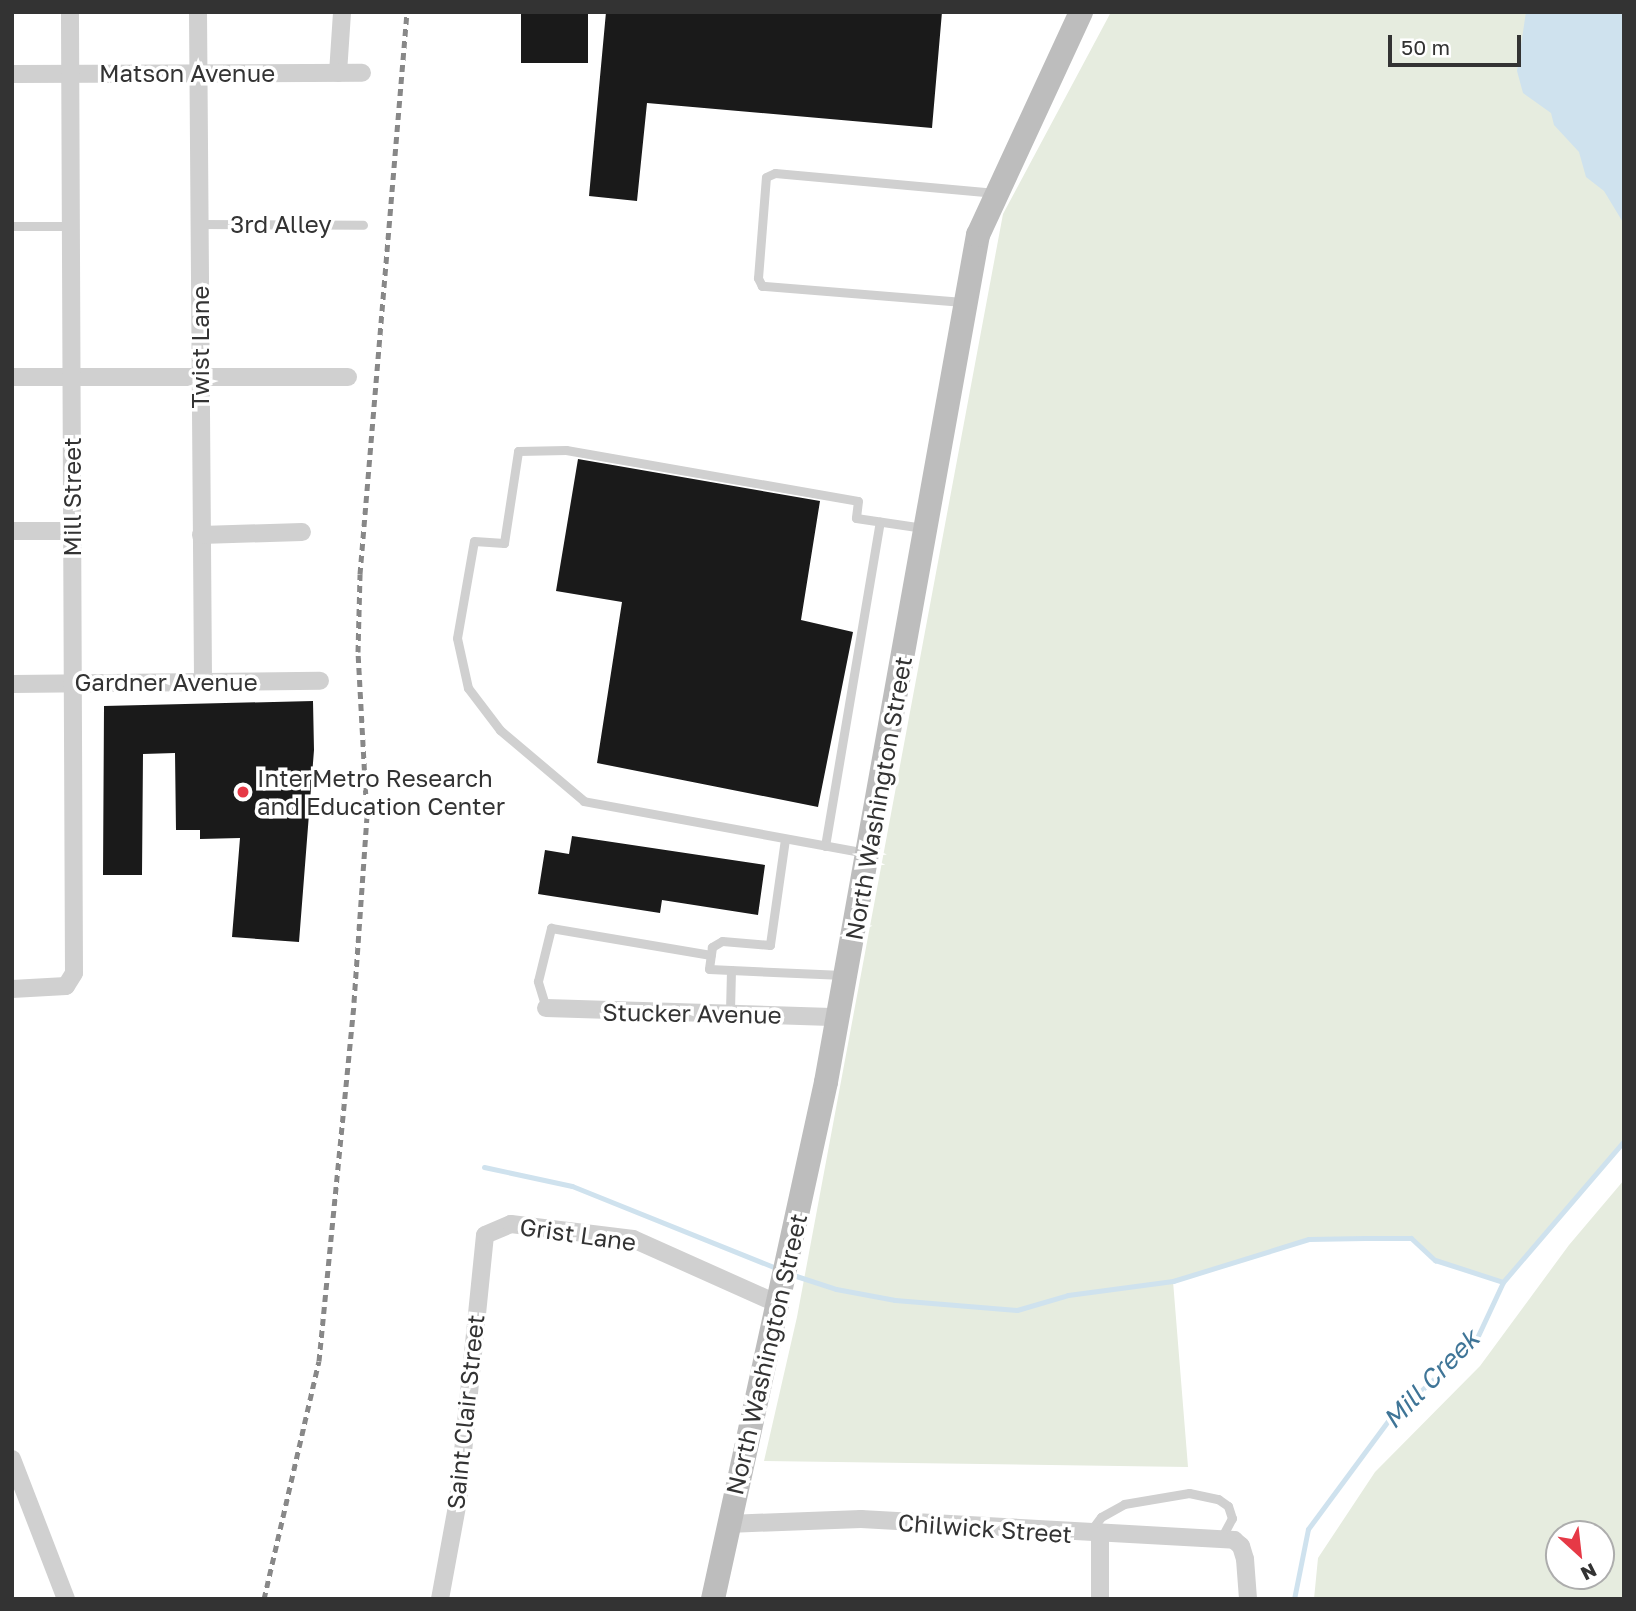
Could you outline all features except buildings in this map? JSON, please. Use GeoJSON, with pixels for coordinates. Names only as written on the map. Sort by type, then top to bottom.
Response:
{"type":"FeatureCollection","features":[{"type":"Feature","properties":{"kind":"street","name":"Mill Street"},"geometry":{"type":"LineString","coordinates":[[12,989],[71,982],[74,683],[70,12]]}},
{"type":"Feature","properties":{"kind":"street","name":"Twist Lane"},"geometry":{"type":"LineString","coordinates":[[198,12],[202,682]]}},
{"type":"Feature","properties":{"kind":"street"},"geometry":{"type":"LineString","coordinates":[[338,73],[342,12]]}},
{"type":"Feature","properties":{"kind":"street","name":"North Washington Street"},"geometry":{"type":"LineString","coordinates":[[713,1599],[839,1017],[978,234],[993,193],[1081,12]]}},
{"type":"Feature","properties":{"kind":"street","name":"Matson Avenue"},"geometry":{"type":"LineString","coordinates":[[12,74],[362,73]]}},
{"type":"Feature","properties":{"kind":"street"},"geometry":{"type":"LineString","coordinates":[[12,377],[348,377]]}},
{"type":"Feature","properties":{"kind":"street"},"geometry":{"type":"LineString","coordinates":[[12,531],[72,531]]}},
{"type":"Feature","properties":{"kind":"street"},"geometry":{"type":"LineString","coordinates":[[201,535],[302,533]]}},
{"type":"Feature","properties":{"kind":"street","name":"Gardner Avenue"},"geometry":{"type":"LineString","coordinates":[[12,684],[320,681]]}},
{"type":"Feature","properties":{"kind":"street","name":"Stucker Avenue"},"geometry":{"type":"LineString","coordinates":[[546,1008],[730,1011],[839,1017]]}},
{"type":"Feature","properties":{"kind":"street","name":"Grist Lane"},"geometry":{"type":"LineString","coordinates":[[493,1229],[511,1224],[634,1239],[778,1304]]}},
{"type":"Feature","properties":{"kind":"street","name":"Saint Clair Street"},"geometry":{"type":"LineString","coordinates":[[440,1599],[458,1501],[482,1240],[493,1229]]}},
{"type":"Feature","properties":{"kind":"street"},"geometry":{"type":"LineString","coordinates":[[12,1459],[66,1599]]}},
{"type":"Feature","properties":{"kind":"street","name":"Chilwick Street"},"geometry":{"type":"LineString","coordinates":[[728,1524],[861,1519],[1094,1535],[1221,1539],[1241,1546],[1248,1599]]}},
{"type":"Feature","properties":{"kind":"street"},"geometry":{"type":"LineString","coordinates":[[1094,1535],[1100,1599]]}},
{"type":"Feature","properties":{"kind":"lane"},"geometry":{"type":"LineString","coordinates":[[964,303],[762,286],[758,278],[766,177],[775,173],[993,193]]}},
{"type":"Feature","properties":{"kind":"lane","name":"3rd Alley"},"geometry":{"type":"LineString","coordinates":[[200,224],[363,225]]}},
{"type":"Feature","properties":{"kind":"lane"},"geometry":{"type":"LineString","coordinates":[[12,226],[71,226]]}},
{"type":"Feature","properties":{"kind":"lane"},"geometry":{"type":"LineString","coordinates":[[868,854],[584,801],[500,730],[468,688],[457,638],[474,541],[504,543],[519,450],[566,450],[858,501],[856,518],[925,528]]}},
{"type":"Feature","properties":{"kind":"lane"},"geometry":{"type":"LineString","coordinates":[[825,846],[880,522]]}},
{"type":"Feature","properties":{"kind":"lane"},"geometry":{"type":"LineString","coordinates":[[785,839],[770,945],[722,941],[712,947],[709,969],[846,975]]}},
{"type":"Feature","properties":{"kind":"lane"},"geometry":{"type":"LineString","coordinates":[[546,1008],[538,981],[551,928],[711,955]]}},
{"type":"Feature","properties":{"kind":"lane"},"geometry":{"type":"LineString","coordinates":[[730,1011],[731,970]]}},
{"type":"Feature","properties":{"kind":"lane"},"geometry":{"type":"LineString","coordinates":[[1094,1535],[1101,1517],[1124,1504],[1189,1493],[1218,1499],[1228,1506],[1232,1518],[1221,1539]]}},
{"type":"Feature","properties":{"kind":"shaded area"},"geometry":{"type":"Polygon","coordinates":[[[1111,12],[1624,12],[1624,1141],[1503,1282],[1435,1260],[1411,1238],[1309,1239],[1173,1281],[1188,1467],[764,1461],[797,1317],[1003,214],[1111,12]]]}},
{"type":"Feature","properties":{"kind":"shaded area"},"geometry":{"type":"Polygon","coordinates":[[[1624,1180],[1624,1599],[1314,1599],[1318,1558],[1375,1472],[1480,1366],[1569,1245],[1624,1180]]]}},
{"type":"Feature","properties":{"kind":"water"},"geometry":{"type":"Polygon","coordinates":[[[1526,12],[1624,12],[1624,224],[1604,191],[1586,177],[1579,152],[1554,125],[1551,113],[1523,93],[1517,71],[1526,12]]]}},
{"type":"Feature","properties":{"kind":"waterway","name":"Mill Creek"},"geometry":{"type":"LineString","coordinates":[[1294,1599],[1308,1529],[1388,1421],[1476,1340],[1503,1282],[1624,1141]]}},
{"type":"Feature","properties":{"kind":"waterway"},"geometry":{"type":"LineString","coordinates":[[484,1167],[572,1186],[778,1269]]}},
{"type":"Feature","properties":{"kind":"waterway"},"geometry":{"type":"LineString","coordinates":[[790,1274],[836,1289],[895,1300],[1017,1310],[1068,1295],[1173,1281],[1309,1239],[1411,1238],[1435,1260],[1503,1282]]}},
{"type":"Feature","properties":{"kind":"railway"},"geometry":{"type":"LineString","coordinates":[[264,1599],[319,1361],[354,1002],[367,818],[358,652],[360,574],[407,12]]}},
{"type":"Feature","properties":{"kind":"place","name":"InterMetro Research and Education Center"},"geometry":{"type":"Point","coordinates":[243,792]}}]}
